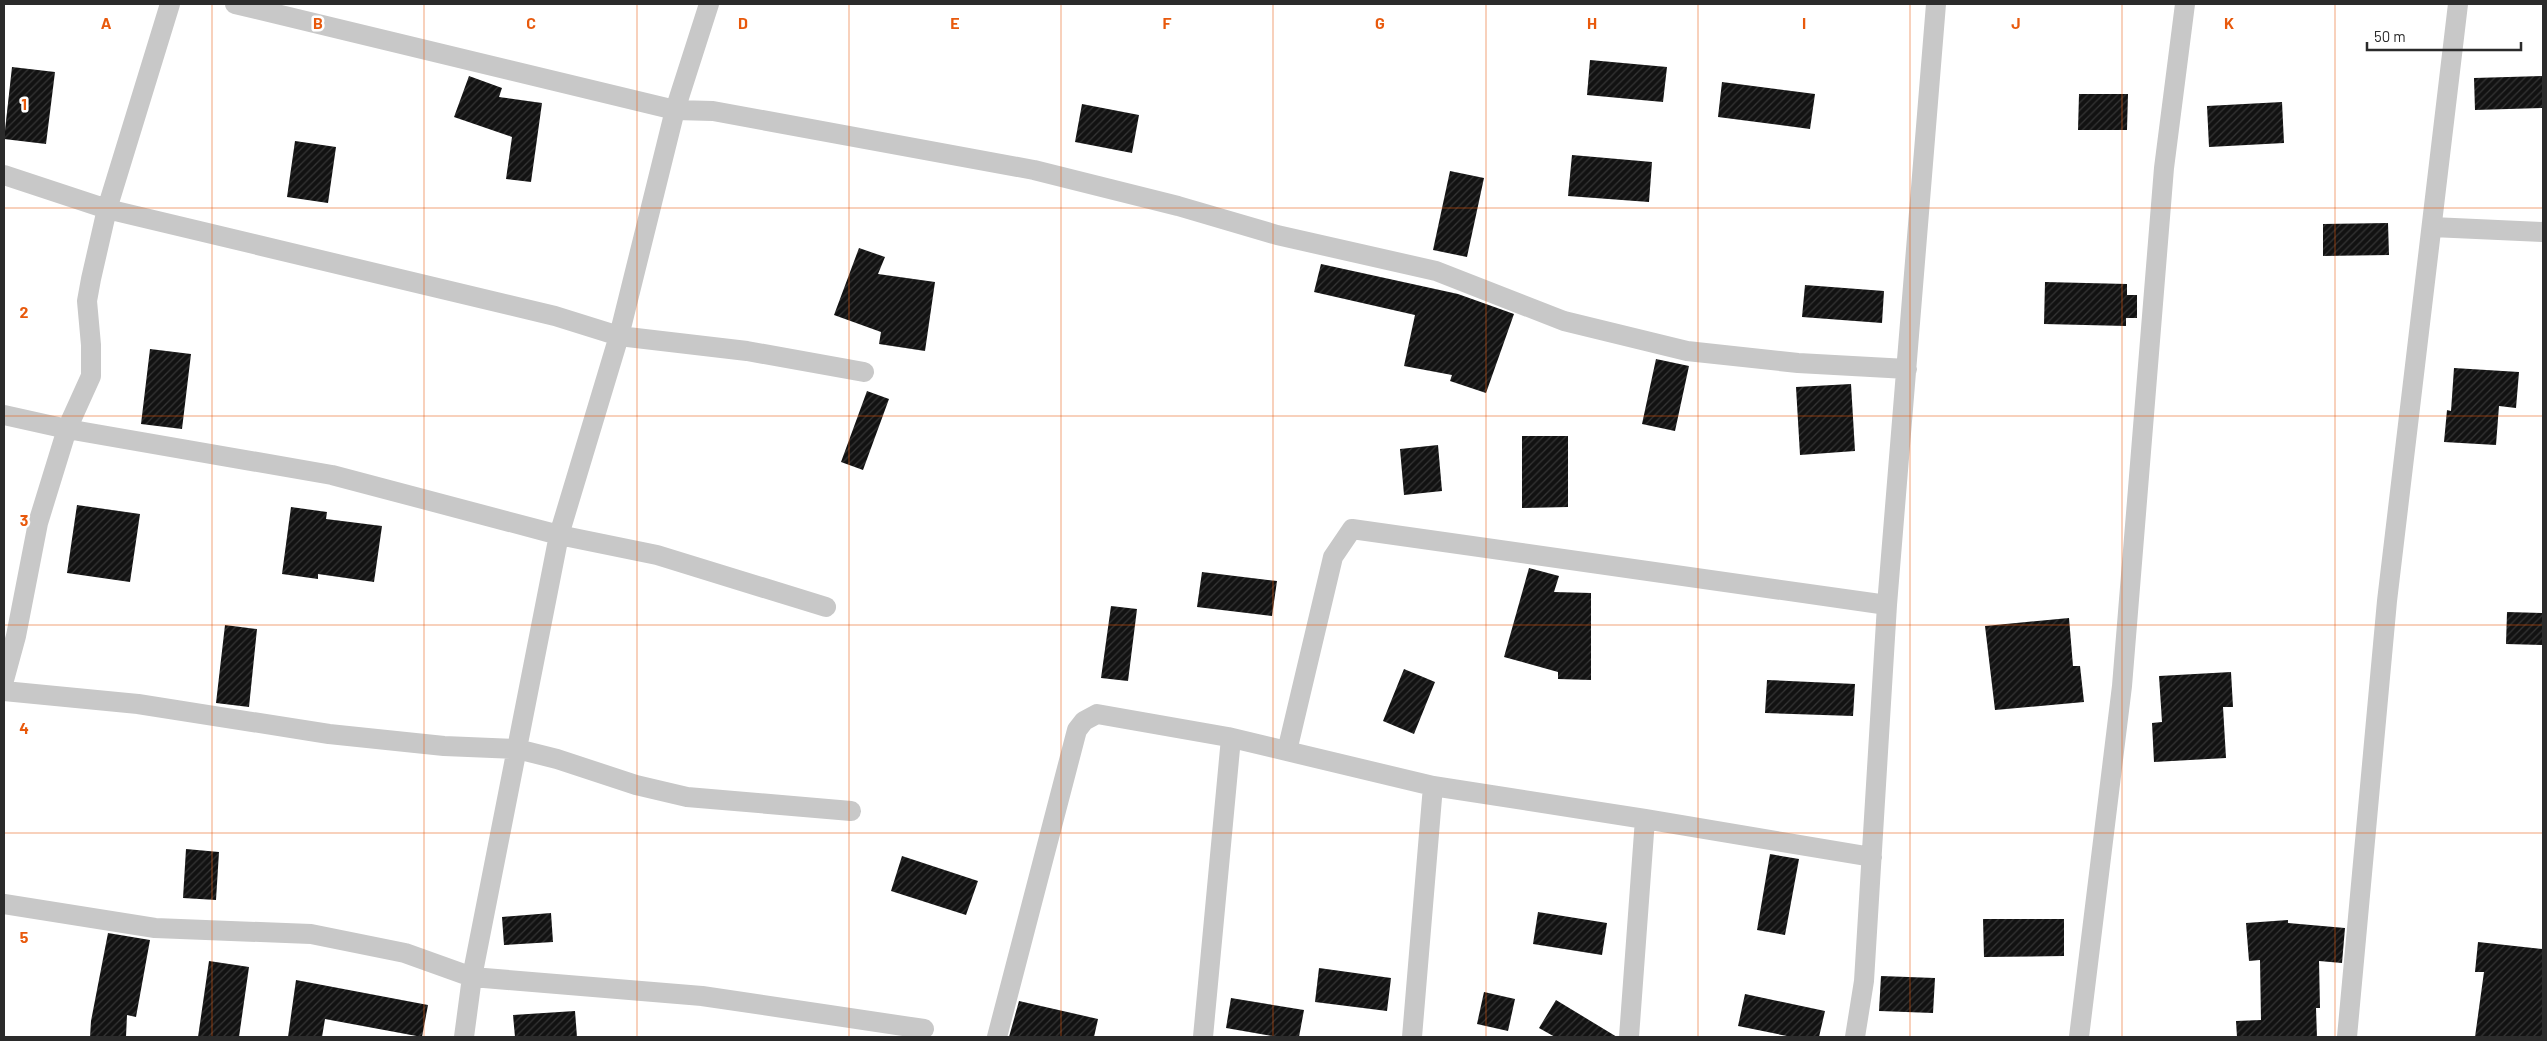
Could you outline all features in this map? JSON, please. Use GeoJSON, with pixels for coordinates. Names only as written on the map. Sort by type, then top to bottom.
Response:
{"type":"FeatureCollection","features":[{"type":"Feature","properties":{"kind":"street"},"geometry":{"type":"LineString","coordinates":[[4,680],[10,634],[38,523],[67,429],[91,376],[91,345],[87,301],[107,209],[170,4]]}},
{"type":"Feature","properties":{"kind":"street"},"geometry":{"type":"LineString","coordinates":[[235,4],[675,110],[713,111],[1034,170],[1178,206],[1278,235],[1436,271],[1564,322],[1687,351],[1798,362],[1907,369]]}},
{"type":"Feature","properties":{"kind":"street"},"geometry":{"type":"LineString","coordinates":[[464,1037],[472,977],[559,535],[619,336],[675,110],[710,4]]}},
{"type":"Feature","properties":{"kind":"street"},"geometry":{"type":"LineString","coordinates":[[1855,1037],[1864,981],[1887,605],[1936,4]]}},
{"type":"Feature","properties":{"kind":"street"},"geometry":{"type":"LineString","coordinates":[[2079,1037],[2122,686],[2164,168],[2185,4]]}},
{"type":"Feature","properties":{"kind":"street"},"geometry":{"type":"LineString","coordinates":[[2347,1037],[2387,601],[2458,4]]}},
{"type":"Feature","properties":{"kind":"street"},"geometry":{"type":"LineString","coordinates":[[4,175],[107,209],[555,316],[619,336],[747,352],[864,372]]}},
{"type":"Feature","properties":{"kind":"street"},"geometry":{"type":"LineString","coordinates":[[2432,227],[2543,232]]}},
{"type":"Feature","properties":{"kind":"street"},"geometry":{"type":"LineString","coordinates":[[4,415],[67,429],[332,475],[559,535],[657,555],[826,608]]}},
{"type":"Feature","properties":{"kind":"street"},"geometry":{"type":"LineString","coordinates":[[1287,751],[1333,557],[1352,529],[1887,605]]}},
{"type":"Feature","properties":{"kind":"street"},"geometry":{"type":"LineString","coordinates":[[4,691],[138,704],[329,734],[444,746],[517,749],[557,759],[636,785],[687,797],[851,811]]}},
{"type":"Feature","properties":{"kind":"street"},"geometry":{"type":"LineString","coordinates":[[997,1037],[1077,730],[1084,721],[1097,714],[1232,738],[1433,786],[1872,857]]}},
{"type":"Feature","properties":{"kind":"street"},"geometry":{"type":"LineString","coordinates":[[1203,1037],[1232,738]]}},
{"type":"Feature","properties":{"kind":"street"},"geometry":{"type":"LineString","coordinates":[[1412,1037],[1433,786]]}},
{"type":"Feature","properties":{"kind":"street"},"geometry":{"type":"LineString","coordinates":[[1629,1037],[1645,819]]}},
{"type":"Feature","properties":{"kind":"street"},"geometry":{"type":"LineString","coordinates":[[4,904],[155,928],[311,934],[405,953],[472,977],[702,996],[924,1028]]}},
{"type":"Feature","properties":{"kind":"building"},"geometry":{"type":"Polygon","coordinates":[[[1590,60],[1667,67],[1663,102],[1587,95],[1590,60]]]}},
{"type":"Feature","properties":{"kind":"building"},"geometry":{"type":"Polygon","coordinates":[[[12,67],[55,72],[46,144],[4,139],[12,67]]]}},
{"type":"Feature","properties":{"kind":"building"},"geometry":{"type":"Polygon","coordinates":[[[469,76],[502,88],[499,97],[542,103],[531,182],[506,179],[512,137],[454,117],[469,76]]]}},
{"type":"Feature","properties":{"kind":"building"},"geometry":{"type":"Polygon","coordinates":[[[2543,76],[2543,108],[2475,110],[2474,78],[2543,76]]]}},
{"type":"Feature","properties":{"kind":"building"},"geometry":{"type":"Polygon","coordinates":[[[1722,82],[1815,94],[1810,129],[1718,117],[1722,82]]]}},
{"type":"Feature","properties":{"kind":"building"},"geometry":{"type":"Polygon","coordinates":[[[2079,94],[2128,94],[2127,130],[2078,130],[2079,94]]]}},
{"type":"Feature","properties":{"kind":"building"},"geometry":{"type":"Polygon","coordinates":[[[2282,102],[2284,143],[2209,147],[2207,106],[2282,102]]]}},
{"type":"Feature","properties":{"kind":"building"},"geometry":{"type":"Polygon","coordinates":[[[1082,104],[1139,115],[1132,153],[1075,142],[1082,104]]]}},
{"type":"Feature","properties":{"kind":"building"},"geometry":{"type":"Polygon","coordinates":[[[295,141],[336,147],[328,203],[287,197],[295,141]]]}},
{"type":"Feature","properties":{"kind":"building"},"geometry":{"type":"Polygon","coordinates":[[[1572,155],[1652,162],[1649,202],[1568,196],[1572,155]]]}},
{"type":"Feature","properties":{"kind":"building"},"geometry":{"type":"Polygon","coordinates":[[[1450,171],[1484,178],[1467,257],[1433,250],[1450,171]]]}},
{"type":"Feature","properties":{"kind":"building"},"geometry":{"type":"Polygon","coordinates":[[[2388,223],[2389,255],[2323,256],[2323,224],[2388,223]]]}},
{"type":"Feature","properties":{"kind":"building"},"geometry":{"type":"Polygon","coordinates":[[[859,248],[885,257],[878,274],[935,282],[925,351],[879,344],[881,332],[834,315],[859,248]]]}},
{"type":"Feature","properties":{"kind":"building"},"geometry":{"type":"Polygon","coordinates":[[[1321,264],[1458,294],[1514,314],[1486,393],[1450,381],[1452,375],[1404,366],[1415,315],[1314,292],[1321,264]]]}},
{"type":"Feature","properties":{"kind":"building"},"geometry":{"type":"Polygon","coordinates":[[[2045,282],[2127,284],[2127,295],[2137,295],[2137,318],[2126,318],[2126,326],[2044,324],[2045,282]]]}},
{"type":"Feature","properties":{"kind":"building"},"geometry":{"type":"Polygon","coordinates":[[[1805,285],[1884,291],[1882,323],[1802,317],[1805,285]]]}},
{"type":"Feature","properties":{"kind":"building"},"geometry":{"type":"Polygon","coordinates":[[[150,349],[191,354],[182,429],[141,424],[150,349]]]}},
{"type":"Feature","properties":{"kind":"building"},"geometry":{"type":"Polygon","coordinates":[[[1656,359],[1689,366],[1675,431],[1642,424],[1656,359]]]}},
{"type":"Feature","properties":{"kind":"building"},"geometry":{"type":"Polygon","coordinates":[[[2454,368],[2519,372],[2516,408],[2499,406],[2496,445],[2444,442],[2447,410],[2451,411],[2454,368]]]}},
{"type":"Feature","properties":{"kind":"building"},"geometry":{"type":"Polygon","coordinates":[[[1851,384],[1855,451],[1800,455],[1796,387],[1851,384]]]}},
{"type":"Feature","properties":{"kind":"building"},"geometry":{"type":"Polygon","coordinates":[[[867,391],[889,399],[863,470],[841,462],[867,391]]]}},
{"type":"Feature","properties":{"kind":"building"},"geometry":{"type":"Polygon","coordinates":[[[1522,436],[1568,436],[1568,507],[1522,508],[1522,436]]]}},
{"type":"Feature","properties":{"kind":"building"},"geometry":{"type":"Polygon","coordinates":[[[1438,445],[1442,491],[1404,495],[1400,449],[1438,445]]]}},
{"type":"Feature","properties":{"kind":"building"},"geometry":{"type":"Polygon","coordinates":[[[77,505],[140,514],[130,582],[67,573],[77,505]]]}},
{"type":"Feature","properties":{"kind":"building"},"geometry":{"type":"Polygon","coordinates":[[[291,507],[327,512],[326,519],[382,526],[374,582],[318,574],[318,579],[282,574],[291,507]]]}},
{"type":"Feature","properties":{"kind":"building"},"geometry":{"type":"Polygon","coordinates":[[[1529,568],[1559,576],[1554,592],[1591,593],[1591,680],[1558,679],[1558,672],[1504,657],[1529,568]]]}},
{"type":"Feature","properties":{"kind":"building"},"geometry":{"type":"Polygon","coordinates":[[[1202,572],[1277,581],[1272,616],[1197,607],[1202,572]]]}},
{"type":"Feature","properties":{"kind":"building"},"geometry":{"type":"Polygon","coordinates":[[[1111,606],[1137,609],[1128,681],[1101,678],[1111,606]]]}},
{"type":"Feature","properties":{"kind":"building"},"geometry":{"type":"Polygon","coordinates":[[[2507,612],[2543,613],[2543,645],[2506,644],[2507,612]]]}},
{"type":"Feature","properties":{"kind":"building"},"geometry":{"type":"Polygon","coordinates":[[[2069,618],[2073,666],[2080,666],[2084,702],[1995,710],[1985,626],[2069,618]]]}},
{"type":"Feature","properties":{"kind":"building"},"geometry":{"type":"Polygon","coordinates":[[[225,625],[257,629],[249,707],[216,703],[225,625]]]}},
{"type":"Feature","properties":{"kind":"building"},"geometry":{"type":"Polygon","coordinates":[[[1404,669],[1435,682],[1414,734],[1383,721],[1404,669]]]}},
{"type":"Feature","properties":{"kind":"building"},"geometry":{"type":"Polygon","coordinates":[[[2231,672],[2233,707],[2223,707],[2226,758],[2154,762],[2152,723],[2162,722],[2159,676],[2231,672]]]}},
{"type":"Feature","properties":{"kind":"building"},"geometry":{"type":"Polygon","coordinates":[[[1767,680],[1855,684],[1853,716],[1765,713],[1767,680]]]}},
{"type":"Feature","properties":{"kind":"building"},"geometry":{"type":"Polygon","coordinates":[[[186,849],[219,852],[216,900],[183,898],[186,849]]]}},
{"type":"Feature","properties":{"kind":"building"},"geometry":{"type":"Polygon","coordinates":[[[1770,854],[1799,859],[1785,935],[1757,930],[1770,854]]]}},
{"type":"Feature","properties":{"kind":"building"},"geometry":{"type":"Polygon","coordinates":[[[902,856],[978,881],[966,915],[891,891],[902,856]]]}},
{"type":"Feature","properties":{"kind":"building"},"geometry":{"type":"Polygon","coordinates":[[[1538,912],[1607,923],[1602,955],[1533,944],[1538,912]]]}},
{"type":"Feature","properties":{"kind":"building"},"geometry":{"type":"Polygon","coordinates":[[[551,913],[553,942],[504,945],[502,917],[551,913]]]}},
{"type":"Feature","properties":{"kind":"building"},"geometry":{"type":"Polygon","coordinates":[[[1983,919],[2064,919],[2064,956],[1984,957],[1983,919]]]}},
{"type":"Feature","properties":{"kind":"building"},"geometry":{"type":"Polygon","coordinates":[[[2288,920],[2288,923],[2345,928],[2342,963],[2319,961],[2320,1008],[2316,1008],[2317,1037],[2237,1037],[2236,1021],[2261,1020],[2260,960],[2249,961],[2246,923],[2288,920]]]}},
{"type":"Feature","properties":{"kind":"building"},"geometry":{"type":"Polygon","coordinates":[[[108,933],[150,940],[136,1017],[127,1015],[126,1037],[90,1037],[91,1021],[108,933]]]}},
{"type":"Feature","properties":{"kind":"building"},"geometry":{"type":"Polygon","coordinates":[[[2478,942],[2543,949],[2543,1037],[2475,1037],[2484,972],[2475,972],[2478,942]]]}},
{"type":"Feature","properties":{"kind":"building"},"geometry":{"type":"Polygon","coordinates":[[[209,961],[249,967],[239,1037],[198,1037],[209,961]]]}},
{"type":"Feature","properties":{"kind":"building"},"geometry":{"type":"Polygon","coordinates":[[[1319,968],[1391,978],[1387,1011],[1315,1002],[1319,968]]]}},
{"type":"Feature","properties":{"kind":"building"},"geometry":{"type":"Polygon","coordinates":[[[1881,976],[1935,978],[1933,1013],[1879,1011],[1881,976]]]}},
{"type":"Feature","properties":{"kind":"building"},"geometry":{"type":"Polygon","coordinates":[[[296,980],[428,1005],[422,1037],[325,1019],[322,1037],[288,1037],[296,980]]]}},
{"type":"Feature","properties":{"kind":"building"},"geometry":{"type":"Polygon","coordinates":[[[1484,992],[1515,999],[1508,1031],[1477,1024],[1484,992]]]}},
{"type":"Feature","properties":{"kind":"building"},"geometry":{"type":"Polygon","coordinates":[[[1745,994],[1825,1011],[1819,1037],[1792,1037],[1738,1026],[1745,994]]]}},
{"type":"Feature","properties":{"kind":"building"},"geometry":{"type":"Polygon","coordinates":[[[1231,998],[1304,1010],[1299,1037],[1278,1037],[1226,1028],[1231,998]]]}},
{"type":"Feature","properties":{"kind":"building"},"geometry":{"type":"Polygon","coordinates":[[[1556,1000],[1617,1037],[1555,1037],[1539,1028],[1556,1000]]]}},
{"type":"Feature","properties":{"kind":"building"},"geometry":{"type":"Polygon","coordinates":[[[1019,1001],[1098,1019],[1094,1037],[1009,1037],[1019,1001]]]}},
{"type":"Feature","properties":{"kind":"building"},"geometry":{"type":"Polygon","coordinates":[[[575,1011],[577,1037],[515,1037],[513,1015],[575,1011]]]}}]}
